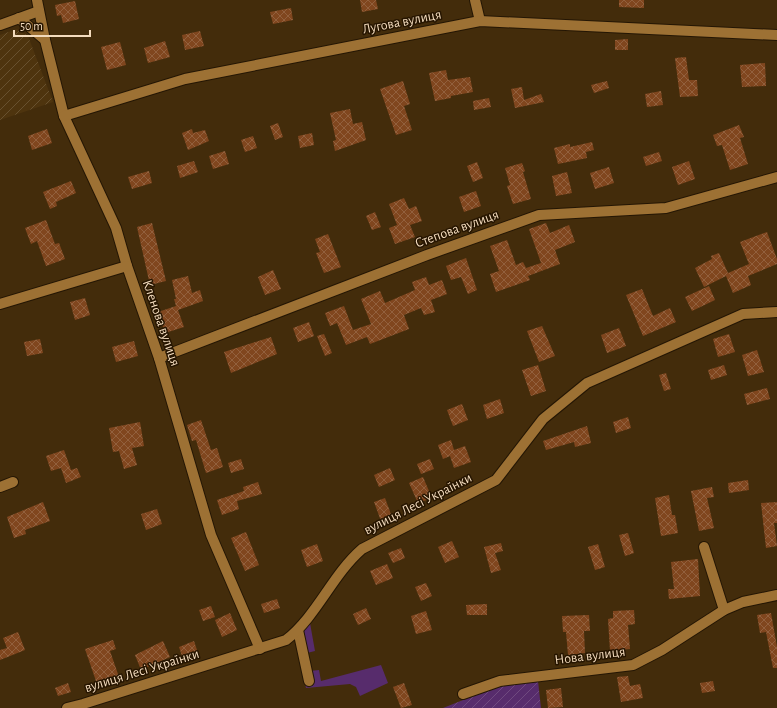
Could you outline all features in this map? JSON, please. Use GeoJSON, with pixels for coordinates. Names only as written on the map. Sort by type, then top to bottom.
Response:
{"type":"FeatureCollection","features":[{"type":"Feature","properties":{"kind":"street","name":"Кленова вулиця"},"geometry":{"type":"LineString","coordinates":[[37,0],[45,40],[64,116],[116,228],[127,266],[159,358],[211,535],[260,649]]}},
{"type":"Feature","properties":{"kind":"street"},"geometry":{"type":"LineString","coordinates":[[475,0],[480,21]]}},
{"type":"Feature","properties":{"kind":"street"},"geometry":{"type":"LineString","coordinates":[[0,25],[39,11]]}},
{"type":"Feature","properties":{"kind":"street"},"geometry":{"type":"LineString","coordinates":[[19,18],[45,40]]}},
{"type":"Feature","properties":{"kind":"street","name":"Лугова вулиця"},"geometry":{"type":"LineString","coordinates":[[64,116],[184,79],[480,21],[777,35]]}},
{"type":"Feature","properties":{"kind":"street","name":"Степова вулиця"},"geometry":{"type":"LineString","coordinates":[[159,358],[427,255],[539,214],[666,208],[777,177]]}},
{"type":"Feature","properties":{"kind":"street"},"geometry":{"type":"LineString","coordinates":[[0,304],[127,266]]}},
{"type":"Feature","properties":{"kind":"street","name":"вулиця Лесі Українки"},"geometry":{"type":"LineString","coordinates":[[67,708],[286,640],[298,630],[349,560],[362,549],[496,480],[543,419],[587,383],[743,314],[777,312]]}},
{"type":"Feature","properties":{"kind":"street"},"geometry":{"type":"LineString","coordinates":[[0,487],[13,482]]}},
{"type":"Feature","properties":{"kind":"street"},"geometry":{"type":"LineString","coordinates":[[704,547],[724,610]]}},
{"type":"Feature","properties":{"kind":"street","name":"Нова вулиця"},"geometry":{"type":"LineString","coordinates":[[463,694],[500,681],[633,665],[662,650],[724,610],[744,602],[777,594]]}},
{"type":"Feature","properties":{"kind":"street"},"geometry":{"type":"LineString","coordinates":[[298,630],[309,681]]}},
{"type":"Feature","properties":{"kind":"shaded area"},"geometry":{"type":"Polygon","coordinates":[[[17,29],[28,36],[53,102],[0,120],[0,35],[17,29]]]}},
{"type":"Feature","properties":{"kind":"shaded area"},"geometry":{"type":"Polygon","coordinates":[[[310,623],[315,651],[307,653],[310,671],[319,670],[321,681],[381,665],[388,683],[360,696],[356,687],[350,684],[306,688],[295,640],[310,623]]]}},
{"type":"Feature","properties":{"kind":"shaded area"},"geometry":{"type":"Polygon","coordinates":[[[538,681],[541,708],[443,708],[501,685],[538,681]]]}},
{"type":"Feature","properties":{"kind":"building"},"geometry":{"type":"Polygon","coordinates":[[[360,0],[376,0],[378,9],[362,12],[360,0]]]}},
{"type":"Feature","properties":{"kind":"building"},"geometry":{"type":"Polygon","coordinates":[[[619,0],[644,0],[644,8],[619,7],[619,0]]]}},
{"type":"Feature","properties":{"kind":"building"},"geometry":{"type":"Polygon","coordinates":[[[75,1],[79,19],[63,23],[61,15],[57,16],[55,5],[75,1]]]}},
{"type":"Feature","properties":{"kind":"building"},"geometry":{"type":"Polygon","coordinates":[[[291,8],[293,20],[273,24],[270,12],[291,8]]]}},
{"type":"Feature","properties":{"kind":"building"},"geometry":{"type":"Polygon","coordinates":[[[200,31],[204,46],[185,50],[182,35],[200,31]]]}},
{"type":"Feature","properties":{"kind":"building"},"geometry":{"type":"Polygon","coordinates":[[[628,39],[628,50],[615,50],[615,40],[628,39]]]}},
{"type":"Feature","properties":{"kind":"building"},"geometry":{"type":"Polygon","coordinates":[[[165,41],[170,57],[148,63],[144,48],[165,41]]]}},
{"type":"Feature","properties":{"kind":"building"},"geometry":{"type":"Polygon","coordinates":[[[120,42],[126,65],[107,70],[101,47],[120,42]]]}},
{"type":"Feature","properties":{"kind":"building"},"geometry":{"type":"Polygon","coordinates":[[[686,57],[689,80],[697,80],[698,96],[680,97],[675,58],[686,57]]]}},
{"type":"Feature","properties":{"kind":"building"},"geometry":{"type":"Polygon","coordinates":[[[765,63],[766,86],[742,87],[740,65],[765,63]]]}},
{"type":"Feature","properties":{"kind":"building"},"geometry":{"type":"Polygon","coordinates":[[[446,70],[448,80],[470,77],[473,92],[435,101],[429,73],[446,70]]]}},
{"type":"Feature","properties":{"kind":"building"},"geometry":{"type":"Polygon","coordinates":[[[403,81],[410,104],[404,106],[412,130],[396,135],[380,89],[403,81]]]}},
{"type":"Feature","properties":{"kind":"building"},"geometry":{"type":"Polygon","coordinates":[[[607,81],[609,88],[594,93],[591,85],[607,81]]]}},
{"type":"Feature","properties":{"kind":"building"},"geometry":{"type":"Polygon","coordinates":[[[522,87],[524,100],[541,94],[544,102],[515,108],[511,89],[522,87]]]}},
{"type":"Feature","properties":{"kind":"building"},"geometry":{"type":"Polygon","coordinates":[[[661,91],[663,105],[647,107],[645,94],[661,91]]]}},
{"type":"Feature","properties":{"kind":"building"},"geometry":{"type":"Polygon","coordinates":[[[489,98],[491,107],[474,110],[473,101],[489,98]]]}},
{"type":"Feature","properties":{"kind":"building"},"geometry":{"type":"Polygon","coordinates":[[[350,109],[353,124],[362,122],[366,140],[335,151],[333,141],[336,140],[330,113],[350,109]]]}},
{"type":"Feature","properties":{"kind":"building"},"geometry":{"type":"Polygon","coordinates":[[[278,123],[283,137],[275,140],[270,126],[278,123]]]}},
{"type":"Feature","properties":{"kind":"building"},"geometry":{"type":"Polygon","coordinates":[[[739,125],[744,137],[740,138],[748,164],[730,170],[722,145],[717,146],[713,135],[739,125]]]}},
{"type":"Feature","properties":{"kind":"building"},"geometry":{"type":"Polygon","coordinates":[[[47,129],[52,143],[32,150],[28,136],[47,129]]]}},
{"type":"Feature","properties":{"kind":"building"},"geometry":{"type":"Polygon","coordinates":[[[192,129],[193,133],[205,130],[209,141],[188,150],[182,133],[192,129]]]}},
{"type":"Feature","properties":{"kind":"building"},"geometry":{"type":"Polygon","coordinates":[[[312,133],[314,145],[300,148],[298,136],[312,133]]]}},
{"type":"Feature","properties":{"kind":"building"},"geometry":{"type":"Polygon","coordinates":[[[253,136],[257,148],[245,152],[241,140],[253,136]]]}},
{"type":"Feature","properties":{"kind":"building"},"geometry":{"type":"Polygon","coordinates":[[[592,142],[594,150],[586,152],[587,158],[558,164],[554,148],[570,144],[570,147],[592,142]]]}},
{"type":"Feature","properties":{"kind":"building"},"geometry":{"type":"Polygon","coordinates":[[[225,151],[229,164],[213,169],[209,156],[225,151]]]}},
{"type":"Feature","properties":{"kind":"building"},"geometry":{"type":"Polygon","coordinates":[[[659,152],[662,161],[646,166],[643,157],[659,152]]]}},
{"type":"Feature","properties":{"kind":"building"},"geometry":{"type":"Polygon","coordinates":[[[194,161],[198,172],[180,178],[177,166],[194,161]]]}},
{"type":"Feature","properties":{"kind":"building"},"geometry":{"type":"Polygon","coordinates":[[[689,161],[695,179],[678,185],[672,167],[689,161]]]}},
{"type":"Feature","properties":{"kind":"building"},"geometry":{"type":"Polygon","coordinates":[[[477,162],[483,178],[473,182],[467,166],[477,162]]]}},
{"type":"Feature","properties":{"kind":"building"},"geometry":{"type":"Polygon","coordinates":[[[522,163],[525,171],[523,172],[531,199],[513,204],[507,186],[510,185],[505,168],[522,163]]]}},
{"type":"Feature","properties":{"kind":"building"},"geometry":{"type":"Polygon","coordinates":[[[609,167],[614,183],[595,189],[590,173],[609,167]]]}},
{"type":"Feature","properties":{"kind":"building"},"geometry":{"type":"Polygon","coordinates":[[[149,171],[152,183],[132,189],[128,177],[149,171]]]}},
{"type":"Feature","properties":{"kind":"building"},"geometry":{"type":"Polygon","coordinates":[[[567,172],[572,193],[556,196],[552,176],[567,172]]]}},
{"type":"Feature","properties":{"kind":"building"},"geometry":{"type":"Polygon","coordinates":[[[71,181],[76,193],[56,202],[57,206],[50,209],[43,192],[71,181]]]}},
{"type":"Feature","properties":{"kind":"building"},"geometry":{"type":"Polygon","coordinates":[[[476,191],[481,206],[464,212],[459,197],[476,191]]]}},
{"type":"Feature","properties":{"kind":"building"},"geometry":{"type":"Polygon","coordinates":[[[404,198],[409,209],[416,206],[422,221],[410,225],[415,237],[395,244],[389,228],[397,225],[389,204],[404,198]]]}},
{"type":"Feature","properties":{"kind":"building"},"geometry":{"type":"Polygon","coordinates":[[[375,212],[381,227],[372,230],[366,216],[375,212]]]}},
{"type":"Feature","properties":{"kind":"building"},"geometry":{"type":"Polygon","coordinates":[[[46,220],[55,244],[59,243],[65,259],[46,266],[37,241],[31,244],[25,228],[46,220]]]}},
{"type":"Feature","properties":{"kind":"building"},"geometry":{"type":"Polygon","coordinates":[[[152,223],[166,281],[150,285],[137,227],[152,223]]]}},
{"type":"Feature","properties":{"kind":"building"},"geometry":{"type":"Polygon","coordinates":[[[546,223],[550,233],[569,225],[575,242],[555,250],[560,264],[528,276],[530,280],[496,292],[490,274],[499,271],[490,246],[507,240],[516,265],[523,262],[526,268],[541,263],[529,229],[546,223]]]}},
{"type":"Feature","properties":{"kind":"building"},"geometry":{"type":"Polygon","coordinates":[[[767,232],[777,259],[777,264],[748,276],[751,285],[733,293],[726,276],[704,287],[695,268],[712,259],[711,256],[719,253],[728,273],[749,264],[740,242],[767,232]]]}},
{"type":"Feature","properties":{"kind":"building"},"geometry":{"type":"Polygon","coordinates":[[[328,234],[341,267],[324,273],[316,253],[320,252],[315,239],[328,234]]]}},
{"type":"Feature","properties":{"kind":"building"},"geometry":{"type":"Polygon","coordinates":[[[466,258],[477,290],[468,294],[461,277],[451,280],[446,266],[466,258]]]}},
{"type":"Feature","properties":{"kind":"building"},"geometry":{"type":"Polygon","coordinates":[[[273,270],[281,289],[265,295],[258,277],[273,270]]]}},
{"type":"Feature","properties":{"kind":"building"},"geometry":{"type":"Polygon","coordinates":[[[188,276],[192,293],[200,290],[203,301],[178,310],[184,327],[165,333],[158,312],[176,306],[172,280],[188,276]]]}},
{"type":"Feature","properties":{"kind":"building"},"geometry":{"type":"Polygon","coordinates":[[[426,277],[429,285],[442,280],[447,294],[431,300],[435,312],[424,315],[421,308],[404,315],[409,329],[370,344],[367,337],[346,345],[337,323],[330,326],[325,313],[344,306],[353,330],[371,324],[361,299],[380,291],[385,303],[415,290],[412,282],[426,277]]]}},
{"type":"Feature","properties":{"kind":"building"},"geometry":{"type":"Polygon","coordinates":[[[709,286],[715,300],[692,311],[685,297],[709,286]]]}},
{"type":"Feature","properties":{"kind":"building"},"geometry":{"type":"Polygon","coordinates":[[[642,289],[653,316],[670,308],[676,322],[643,336],[626,295],[642,289]]]}},
{"type":"Feature","properties":{"kind":"building"},"geometry":{"type":"Polygon","coordinates":[[[85,298],[90,315],[75,320],[70,302],[85,298]]]}},
{"type":"Feature","properties":{"kind":"building"},"geometry":{"type":"Polygon","coordinates":[[[309,322],[314,336],[298,342],[293,328],[309,322]]]}},
{"type":"Feature","properties":{"kind":"building"},"geometry":{"type":"Polygon","coordinates":[[[542,326],[555,356],[539,362],[527,331],[542,326]]]}},
{"type":"Feature","properties":{"kind":"building"},"geometry":{"type":"Polygon","coordinates":[[[619,328],[626,346],[607,353],[601,335],[619,328]]]}},
{"type":"Feature","properties":{"kind":"building"},"geometry":{"type":"Polygon","coordinates":[[[324,334],[332,353],[325,356],[317,336],[324,334]]]}},
{"type":"Feature","properties":{"kind":"building"},"geometry":{"type":"Polygon","coordinates":[[[729,334],[735,352],[718,357],[713,339],[729,334]]]}},
{"type":"Feature","properties":{"kind":"building"},"geometry":{"type":"Polygon","coordinates":[[[271,337],[277,354],[231,373],[224,352],[271,337]]]}},
{"type":"Feature","properties":{"kind":"building"},"geometry":{"type":"Polygon","coordinates":[[[40,339],[43,353],[27,356],[24,342],[40,339]]]}},
{"type":"Feature","properties":{"kind":"building"},"geometry":{"type":"Polygon","coordinates":[[[134,341],[138,356],[116,362],[112,347],[134,341]]]}},
{"type":"Feature","properties":{"kind":"building"},"geometry":{"type":"Polygon","coordinates":[[[757,350],[764,372],[748,376],[742,355],[757,350]]]}},
{"type":"Feature","properties":{"kind":"building"},"geometry":{"type":"Polygon","coordinates":[[[538,365],[546,391],[531,396],[522,370],[538,365]]]}},
{"type":"Feature","properties":{"kind":"building"},"geometry":{"type":"Polygon","coordinates":[[[724,365],[727,375],[711,380],[708,370],[724,365]]]}},
{"type":"Feature","properties":{"kind":"building"},"geometry":{"type":"Polygon","coordinates":[[[666,373],[671,389],[664,391],[659,375],[666,373]]]}},
{"type":"Feature","properties":{"kind":"building"},"geometry":{"type":"Polygon","coordinates":[[[767,388],[770,399],[747,405],[744,394],[767,388]]]}},
{"type":"Feature","properties":{"kind":"building"},"geometry":{"type":"Polygon","coordinates":[[[500,399],[504,413],[487,419],[483,405],[500,399]]]}},
{"type":"Feature","properties":{"kind":"building"},"geometry":{"type":"Polygon","coordinates":[[[462,404],[468,420],[453,426],[447,410],[462,404]]]}},
{"type":"Feature","properties":{"kind":"building"},"geometry":{"type":"Polygon","coordinates":[[[628,417],[631,428],[616,433],[613,422],[628,417]]]}},
{"type":"Feature","properties":{"kind":"building"},"geometry":{"type":"Polygon","coordinates":[[[201,420],[211,450],[217,448],[223,467],[206,473],[196,440],[192,441],[187,425],[201,420]]]}},
{"type":"Feature","properties":{"kind":"building"},"geometry":{"type":"Polygon","coordinates":[[[140,422],[144,446],[132,448],[137,465],[124,469],[119,451],[113,452],[109,428],[140,422]]]}},
{"type":"Feature","properties":{"kind":"building"},"geometry":{"type":"Polygon","coordinates":[[[587,426],[591,443],[575,447],[574,442],[546,450],[543,441],[587,426]]]}},
{"type":"Feature","properties":{"kind":"building"},"geometry":{"type":"Polygon","coordinates":[[[451,440],[454,450],[465,446],[471,462],[454,468],[450,456],[443,459],[438,445],[451,440]]]}},
{"type":"Feature","properties":{"kind":"building"},"geometry":{"type":"Polygon","coordinates":[[[64,450],[71,470],[77,468],[81,477],[66,483],[61,468],[51,471],[46,456],[64,450]]]}},
{"type":"Feature","properties":{"kind":"building"},"geometry":{"type":"Polygon","coordinates":[[[241,459],[244,469],[231,473],[228,463],[241,459]]]}},
{"type":"Feature","properties":{"kind":"building"},"geometry":{"type":"Polygon","coordinates":[[[430,459],[434,469],[421,474],[417,464],[430,459]]]}},
{"type":"Feature","properties":{"kind":"building"},"geometry":{"type":"Polygon","coordinates":[[[390,468],[395,480],[379,487],[374,475],[390,468]]]}},
{"type":"Feature","properties":{"kind":"building"},"geometry":{"type":"Polygon","coordinates":[[[423,477],[432,498],[418,503],[409,483],[423,477]]]}},
{"type":"Feature","properties":{"kind":"building"},"geometry":{"type":"Polygon","coordinates":[[[748,480],[749,490],[729,493],[728,483],[748,480]]]}},
{"type":"Feature","properties":{"kind":"building"},"geometry":{"type":"Polygon","coordinates":[[[258,482],[262,494],[237,501],[239,509],[222,515],[217,500],[244,491],[243,487],[258,482]]]}},
{"type":"Feature","properties":{"kind":"building"},"geometry":{"type":"Polygon","coordinates":[[[712,487],[714,497],[707,498],[714,528],[699,531],[691,491],[712,487]]]}},
{"type":"Feature","properties":{"kind":"building"},"geometry":{"type":"Polygon","coordinates":[[[669,495],[672,515],[675,515],[678,533],[661,536],[655,498],[669,495]]]}},
{"type":"Feature","properties":{"kind":"building"},"geometry":{"type":"Polygon","coordinates":[[[385,498],[392,517],[381,521],[374,502],[385,498]]]}},
{"type":"Feature","properties":{"kind":"building"},"geometry":{"type":"Polygon","coordinates":[[[43,502],[50,521],[25,530],[26,534],[14,538],[7,517],[43,502]]]}},
{"type":"Feature","properties":{"kind":"building"},"geometry":{"type":"Polygon","coordinates":[[[777,502],[777,523],[774,523],[777,546],[766,548],[761,503],[777,502]]]}},
{"type":"Feature","properties":{"kind":"building"},"geometry":{"type":"Polygon","coordinates":[[[157,509],[162,524],[146,530],[141,514],[157,509]]]}},
{"type":"Feature","properties":{"kind":"building"},"geometry":{"type":"Polygon","coordinates":[[[246,532],[259,565],[245,571],[231,538],[246,532]]]}},
{"type":"Feature","properties":{"kind":"building"},"geometry":{"type":"Polygon","coordinates":[[[628,533],[634,553],[625,556],[619,535],[628,533]]]}},
{"type":"Feature","properties":{"kind":"building"},"geometry":{"type":"Polygon","coordinates":[[[452,541],[459,557],[445,563],[438,547],[452,541]]]}},
{"type":"Feature","properties":{"kind":"building"},"geometry":{"type":"Polygon","coordinates":[[[501,543],[503,551],[495,553],[501,570],[491,573],[484,547],[501,543]]]}},
{"type":"Feature","properties":{"kind":"building"},"geometry":{"type":"Polygon","coordinates":[[[317,544],[323,561],[307,567],[301,550],[317,544]]]}},
{"type":"Feature","properties":{"kind":"building"},"geometry":{"type":"Polygon","coordinates":[[[598,544],[605,567],[595,570],[588,547],[598,544]]]}},
{"type":"Feature","properties":{"kind":"building"},"geometry":{"type":"Polygon","coordinates":[[[401,548],[405,558],[393,563],[388,553],[401,548]]]}},
{"type":"Feature","properties":{"kind":"building"},"geometry":{"type":"Polygon","coordinates":[[[698,559],[700,596],[669,599],[668,589],[674,589],[671,562],[698,559]]]}},
{"type":"Feature","properties":{"kind":"building"},"geometry":{"type":"Polygon","coordinates":[[[387,564],[393,578],[376,585],[370,571],[387,564]]]}},
{"type":"Feature","properties":{"kind":"building"},"geometry":{"type":"Polygon","coordinates":[[[426,583],[432,596],[421,601],[415,587],[426,583]]]}},
{"type":"Feature","properties":{"kind":"building"},"geometry":{"type":"Polygon","coordinates":[[[277,599],[280,608],[264,613],[261,604],[277,599]]]}},
{"type":"Feature","properties":{"kind":"building"},"geometry":{"type":"Polygon","coordinates":[[[487,604],[487,615],[467,615],[466,605],[487,604]]]}},
{"type":"Feature","properties":{"kind":"building"},"geometry":{"type":"Polygon","coordinates":[[[211,606],[215,617],[203,621],[199,610],[211,606]]]}},
{"type":"Feature","properties":{"kind":"building"},"geometry":{"type":"Polygon","coordinates":[[[366,608],[371,619],[358,625],[353,614],[366,608]]]}},
{"type":"Feature","properties":{"kind":"building"},"geometry":{"type":"Polygon","coordinates":[[[634,610],[635,624],[628,625],[630,649],[610,651],[608,619],[613,618],[613,611],[634,610]]]}},
{"type":"Feature","properties":{"kind":"building"},"geometry":{"type":"Polygon","coordinates":[[[426,611],[432,630],[416,634],[411,616],[426,611]]]}},
{"type":"Feature","properties":{"kind":"building"},"geometry":{"type":"Polygon","coordinates":[[[230,613],[237,630],[222,637],[215,620],[230,613]]]}},
{"type":"Feature","properties":{"kind":"building"},"geometry":{"type":"Polygon","coordinates":[[[771,613],[777,647],[777,668],[773,668],[766,632],[760,633],[757,615],[771,613]]]}},
{"type":"Feature","properties":{"kind":"building"},"geometry":{"type":"Polygon","coordinates":[[[589,615],[590,631],[584,631],[585,653],[568,655],[566,632],[563,632],[562,616],[589,615]]]}},
{"type":"Feature","properties":{"kind":"building"},"geometry":{"type":"Polygon","coordinates":[[[18,632],[25,650],[0,660],[0,650],[7,648],[3,638],[18,632]]]}},
{"type":"Feature","properties":{"kind":"building"},"geometry":{"type":"Polygon","coordinates":[[[113,640],[116,649],[110,651],[119,677],[97,684],[85,649],[113,640]]]}},
{"type":"Feature","properties":{"kind":"building"},"geometry":{"type":"Polygon","coordinates":[[[163,641],[170,657],[141,670],[135,655],[163,641]]]}},
{"type":"Feature","properties":{"kind":"building"},"geometry":{"type":"Polygon","coordinates":[[[194,641],[198,653],[183,659],[179,647],[194,641]]]}},
{"type":"Feature","properties":{"kind":"building"},"geometry":{"type":"Polygon","coordinates":[[[628,676],[630,686],[640,684],[643,698],[621,702],[617,677],[628,676]]]}},
{"type":"Feature","properties":{"kind":"building"},"geometry":{"type":"Polygon","coordinates":[[[713,681],[715,691],[702,693],[700,683],[713,681]]]}},
{"type":"Feature","properties":{"kind":"building"},"geometry":{"type":"Polygon","coordinates":[[[68,683],[71,692],[58,696],[55,688],[68,683]]]}},
{"type":"Feature","properties":{"kind":"building"},"geometry":{"type":"Polygon","coordinates":[[[404,683],[412,705],[401,708],[393,687],[404,683]]]}},
{"type":"Feature","properties":{"kind":"building"},"geometry":{"type":"Polygon","coordinates":[[[561,688],[563,707],[548,708],[546,690],[561,688]]]}}]}
